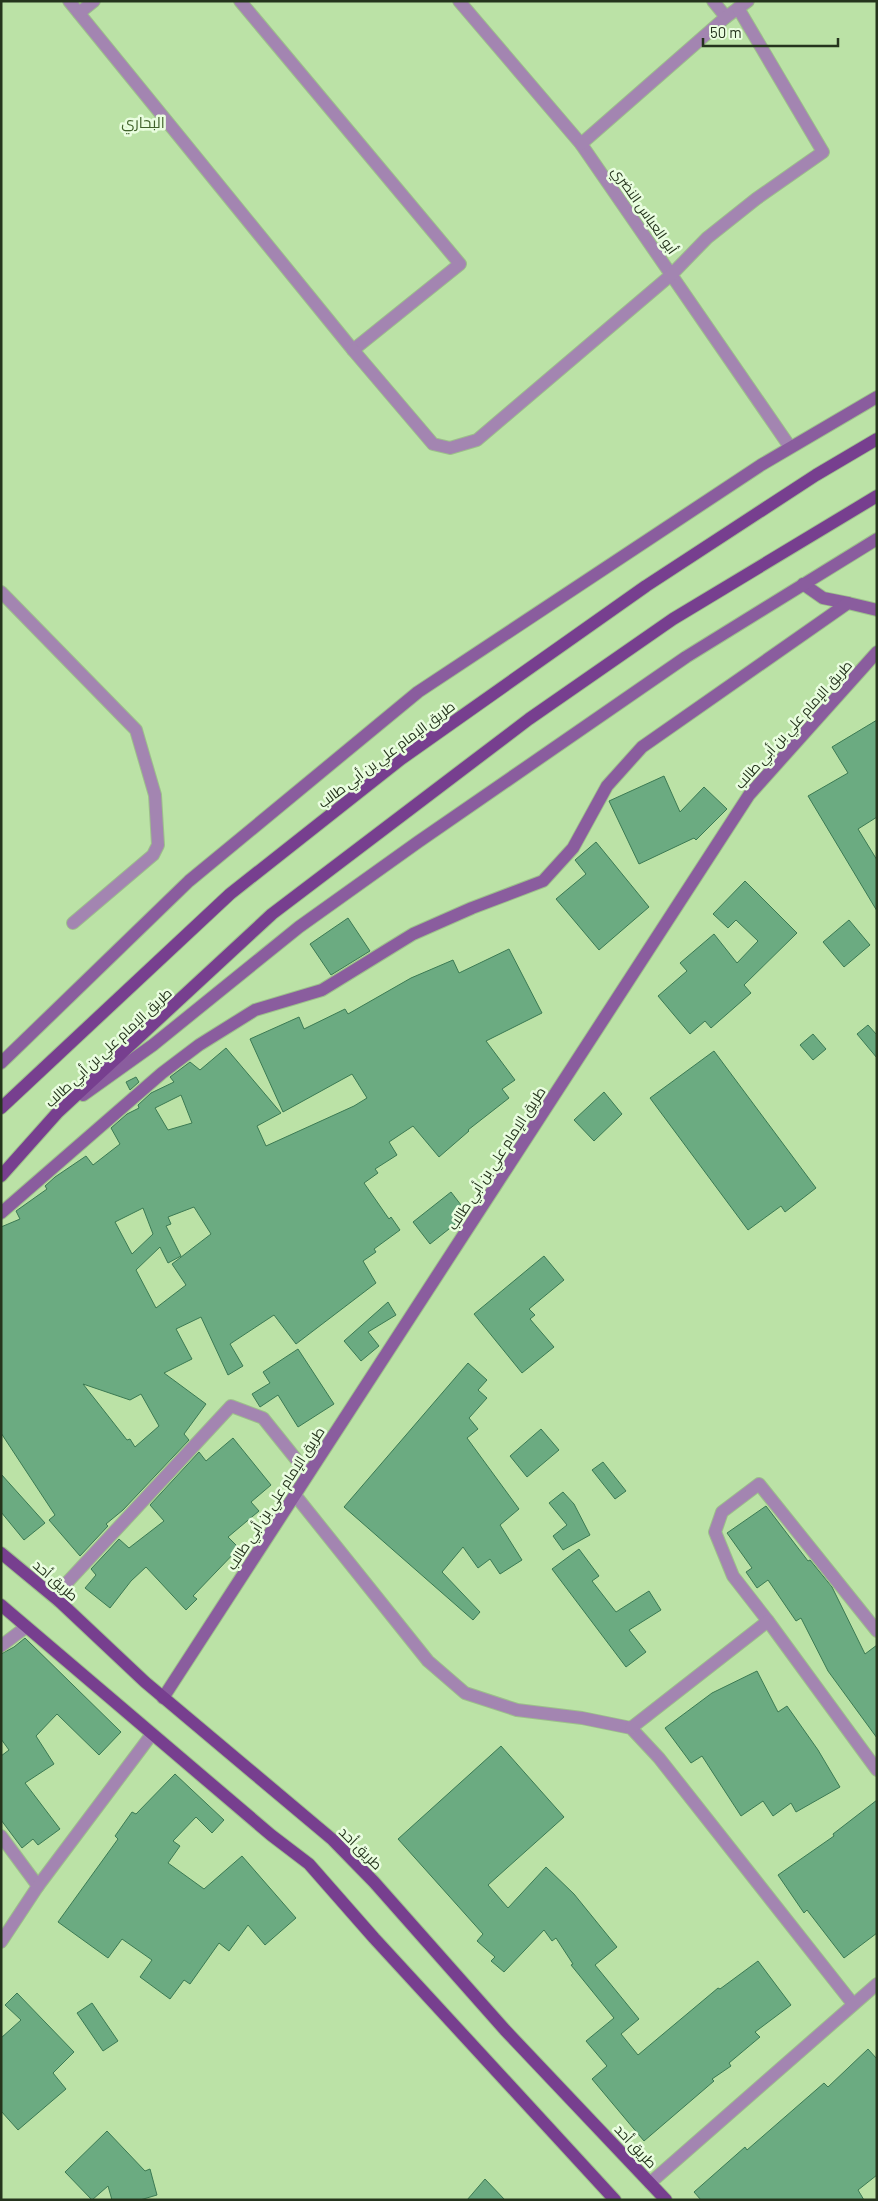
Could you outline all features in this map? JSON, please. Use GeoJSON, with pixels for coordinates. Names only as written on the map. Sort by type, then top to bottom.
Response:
{"type":"FeatureCollection","features":[{"type":"Feature","properties":{"kind":"main road","name":"طريق الإمام علي بن أبي طالب"},"geometry":{"type":"LineString","coordinates":[[1,1108],[230,894],[400,758],[646,586],[816,475],[877,439]]}},
{"type":"Feature","properties":{"kind":"main road","name":"طريق الإمام علي بن أبي طالب"},"geometry":{"type":"LineString","coordinates":[[1,1176],[58,1112],[272,914],[529,719],[673,619],[877,496]]}},
{"type":"Feature","properties":{"kind":"main road","name":"طريق أحد"},"geometry":{"type":"LineString","coordinates":[[1,1553],[59,1601],[163,1698],[333,1840],[374,1882],[505,2030],[666,2200]]}},
{"type":"Feature","properties":{"kind":"main road"},"geometry":{"type":"LineString","coordinates":[[1,1605],[271,1835],[308,1864],[615,2200]]}},
{"type":"Feature","properties":{"kind":"street"},"geometry":{"type":"LineString","coordinates":[[69,1],[353,350],[434,444],[450,448],[477,440],[671,275],[707,238],[756,199],[823,152],[743,5],[726,17],[581,144]]}},
{"type":"Feature","properties":{"kind":"street"},"geometry":{"type":"LineString","coordinates":[[79,13],[94,1]]}},
{"type":"Feature","properties":{"kind":"street"},"geometry":{"type":"LineString","coordinates":[[240,1],[460,264],[353,350]]}},
{"type":"Feature","properties":{"kind":"street","name":"أبو العباس النضري"},"geometry":{"type":"LineString","coordinates":[[459,1],[581,144],[790,448]]}},
{"type":"Feature","properties":{"kind":"street"},"geometry":{"type":"LineString","coordinates":[[713,1],[726,17]]}},
{"type":"Feature","properties":{"kind":"street"},"geometry":{"type":"LineString","coordinates":[[1,1063],[189,881],[418,692],[760,465],[877,398]]}},
{"type":"Feature","properties":{"kind":"street"},"geometry":{"type":"LineString","coordinates":[[58,1112],[153,1045],[300,927],[418,842],[686,657],[877,539]]}},
{"type":"Feature","properties":{"kind":"street"},"geometry":{"type":"LineString","coordinates":[[803,584],[823,598],[848,602],[877,610]]}},
{"type":"Feature","properties":{"kind":"street"},"geometry":{"type":"LineString","coordinates":[[1,592],[136,730],[156,795],[158,845],[153,855],[74,923]]}},
{"type":"Feature","properties":{"kind":"street"},"geometry":{"type":"LineString","coordinates":[[1,1213],[162,1073],[199,1045],[255,1010],[322,990],[413,934],[472,908],[543,881],[573,848],[607,786],[642,747],[848,602]]}},
{"type":"Feature","properties":{"kind":"street","name":"طريق الإمام علي بن أبي طالب"},"geometry":{"type":"LineString","coordinates":[[163,1698],[749,795],[877,652]]}},
{"type":"Feature","properties":{"kind":"street"},"geometry":{"type":"LineString","coordinates":[[59,1601],[62,1588],[231,1406],[263,1418],[308,1474]]}},
{"type":"Feature","properties":{"kind":"street"},"geometry":{"type":"LineString","coordinates":[[877,1631],[759,1484],[722,1512],[715,1532],[733,1576],[877,1770]]}},
{"type":"Feature","properties":{"kind":"street"},"geometry":{"type":"LineString","coordinates":[[295,1495],[428,1661],[465,1693],[517,1710],[582,1718],[631,1728],[659,1758],[854,2004]]}},
{"type":"Feature","properties":{"kind":"street"},"geometry":{"type":"LineString","coordinates":[[631,1728],[768,1621]]}},
{"type":"Feature","properties":{"kind":"street"},"geometry":{"type":"LineString","coordinates":[[1,1646],[26,1627]]}},
{"type":"Feature","properties":{"kind":"street"},"geometry":{"type":"LineString","coordinates":[[1,1942],[38,1886],[152,1734]]}},
{"type":"Feature","properties":{"kind":"street"},"geometry":{"type":"LineString","coordinates":[[1,1836],[38,1886]]}},
{"type":"Feature","properties":{"kind":"street"},"geometry":{"type":"LineString","coordinates":[[650,2183],[877,1984]]}},
{"type":"Feature","properties":{"kind":"building"},"geometry":{"type":"Polygon","coordinates":[[[877,720],[877,817],[858,829],[877,860],[877,911],[808,796],[848,773],[832,747],[877,720]]]}},
{"type":"Feature","properties":{"kind":"building"},"geometry":{"type":"Polygon","coordinates":[[[664,776],[680,812],[704,787],[727,809],[696,840],[694,838],[639,864],[609,801],[664,776]]]}},
{"type":"Feature","properties":{"kind":"building"},"geometry":{"type":"Polygon","coordinates":[[[596,842],[649,907],[599,950],[556,899],[586,874],[575,860],[596,842]]]}},
{"type":"Feature","properties":{"kind":"building"},"geometry":{"type":"Polygon","coordinates":[[[745,881],[797,933],[744,985],[751,993],[711,1028],[705,1021],[690,1034],[658,996],[687,971],[680,963],[714,934],[737,963],[758,941],[736,920],[728,928],[713,914],[745,881]]]}},
{"type":"Feature","properties":{"kind":"building"},"geometry":{"type":"Polygon","coordinates":[[[348,918],[370,951],[331,975],[310,944],[348,918]]]}},
{"type":"Feature","properties":{"kind":"building"},"geometry":{"type":"Polygon","coordinates":[[[849,920],[870,945],[844,967],[823,942],[849,920]]]}},
{"type":"Feature","properties":{"kind":"building"},"geometry":{"type":"Polygon","coordinates":[[[509,949],[542,1013],[486,1041],[515,1080],[502,1089],[509,1098],[468,1130],[439,1157],[413,1126],[389,1142],[397,1155],[375,1169],[378,1173],[364,1183],[389,1219],[391,1217],[400,1230],[374,1249],[376,1252],[363,1261],[376,1283],[296,1344],[274,1315],[230,1344],[243,1366],[228,1375],[201,1317],[176,1329],[192,1359],[164,1373],[206,1404],[184,1434],[189,1440],[123,1510],[106,1524],[108,1526],[80,1556],[49,1520],[55,1515],[1,1433],[1,1227],[20,1219],[16,1211],[47,1189],[45,1186],[55,1177],[86,1156],[93,1165],[120,1144],[111,1128],[127,1114],[139,1108],[138,1105],[151,1093],[174,1082],[170,1077],[190,1062],[200,1070],[226,1048],[281,1113],[257,1126],[266,1146],[354,1106],[367,1098],[352,1074],[283,1112],[250,1039],[299,1017],[304,1029],[345,1009],[348,1014],[411,978],[453,960],[459,973],[509,949]],[[181,1095],[155,1108],[168,1130],[192,1123],[181,1095]],[[194,1207],[168,1217],[171,1224],[166,1226],[181,1256],[168,1263],[160,1247],[136,1270],[156,1308],[186,1285],[172,1264],[211,1234],[194,1207]],[[143,1208],[115,1222],[132,1254],[153,1234],[143,1208]],[[83,1384],[127,1440],[130,1439],[135,1447],[159,1426],[141,1394],[130,1400],[83,1384]]]}},
{"type":"Feature","properties":{"kind":"building"},"geometry":{"type":"Polygon","coordinates":[[[868,1025],[877,1035],[877,1058],[857,1034],[868,1025]]]}},
{"type":"Feature","properties":{"kind":"building"},"geometry":{"type":"Polygon","coordinates":[[[813,1034],[826,1049],[813,1060],[800,1045],[813,1034]]]}},
{"type":"Feature","properties":{"kind":"building"},"geometry":{"type":"Polygon","coordinates":[[[714,1051],[816,1188],[785,1212],[781,1206],[748,1230],[650,1098],[714,1051]]]}},
{"type":"Feature","properties":{"kind":"building"},"geometry":{"type":"Polygon","coordinates":[[[136,1077],[139,1082],[130,1090],[126,1082],[136,1077]]]}},
{"type":"Feature","properties":{"kind":"building"},"geometry":{"type":"Polygon","coordinates":[[[604,1092],[622,1114],[594,1141],[574,1120],[604,1092]]]}},
{"type":"Feature","properties":{"kind":"building"},"geometry":{"type":"Polygon","coordinates":[[[451,1192],[468,1214],[430,1244],[413,1222],[451,1192]]]}},
{"type":"Feature","properties":{"kind":"building"},"geometry":{"type":"Polygon","coordinates":[[[544,1256],[564,1280],[529,1309],[535,1315],[530,1319],[554,1347],[522,1373],[474,1314],[544,1256]]]}},
{"type":"Feature","properties":{"kind":"building"},"geometry":{"type":"Polygon","coordinates":[[[388,1302],[396,1315],[368,1332],[379,1346],[361,1361],[344,1341],[388,1302]]]}},
{"type":"Feature","properties":{"kind":"building"},"geometry":{"type":"Polygon","coordinates":[[[298,1349],[334,1404],[298,1427],[278,1395],[260,1407],[252,1394],[270,1383],[263,1372],[298,1349]]]}},
{"type":"Feature","properties":{"kind":"building"},"geometry":{"type":"Polygon","coordinates":[[[468,1363],[487,1380],[478,1390],[487,1398],[469,1418],[478,1429],[467,1438],[519,1509],[500,1525],[522,1560],[500,1574],[490,1559],[478,1568],[463,1547],[442,1572],[480,1612],[473,1620],[344,1507],[468,1363]]]}},
{"type":"Feature","properties":{"kind":"building"},"geometry":{"type":"Polygon","coordinates":[[[541,1429],[559,1450],[527,1477],[510,1456],[541,1429]]]}},
{"type":"Feature","properties":{"kind":"building"},"geometry":{"type":"Polygon","coordinates":[[[233,1438],[271,1485],[251,1502],[259,1511],[228,1537],[239,1548],[193,1596],[197,1599],[186,1610],[146,1567],[131,1581],[110,1608],[85,1588],[96,1575],[91,1569],[119,1539],[129,1548],[164,1521],[150,1505],[199,1452],[206,1461],[233,1438]]]}},
{"type":"Feature","properties":{"kind":"building"},"geometry":{"type":"Polygon","coordinates":[[[603,1462],[626,1491],[615,1499],[592,1470],[603,1462]]]}},
{"type":"Feature","properties":{"kind":"building"},"geometry":{"type":"Polygon","coordinates":[[[1,1474],[45,1523],[24,1540],[1,1512],[1,1474]]]}},
{"type":"Feature","properties":{"kind":"building"},"geometry":{"type":"Polygon","coordinates":[[[563,1492],[574,1504],[590,1535],[563,1550],[553,1536],[567,1525],[549,1503],[563,1492]]]}},
{"type":"Feature","properties":{"kind":"building"},"geometry":{"type":"Polygon","coordinates":[[[766,1506],[808,1561],[810,1560],[832,1587],[865,1654],[877,1645],[877,1738],[828,1671],[801,1618],[796,1621],[768,1580],[757,1588],[746,1572],[752,1568],[727,1533],[766,1506]]]}},
{"type":"Feature","properties":{"kind":"building"},"geometry":{"type":"Polygon","coordinates":[[[579,1549],[599,1576],[592,1581],[616,1612],[649,1591],[661,1610],[629,1630],[646,1652],[626,1667],[552,1569],[579,1549]]]}},
{"type":"Feature","properties":{"kind":"building"},"geometry":{"type":"Polygon","coordinates":[[[25,1638],[121,1732],[99,1755],[57,1714],[36,1736],[54,1764],[25,1783],[60,1829],[38,1845],[33,1839],[22,1848],[1,1820],[1,1756],[9,1750],[1,1739],[1,1654],[25,1638]]]}},
{"type":"Feature","properties":{"kind":"building"},"geometry":{"type":"Polygon","coordinates":[[[757,1671],[778,1712],[787,1706],[818,1750],[840,1787],[796,1812],[791,1803],[773,1816],[763,1801],[741,1816],[702,1756],[691,1763],[665,1728],[712,1693],[757,1671]]]}},
{"type":"Feature","properties":{"kind":"building"},"geometry":{"type":"Polygon","coordinates":[[[501,1746],[564,1817],[488,1885],[508,1908],[546,1867],[574,1894],[617,1947],[595,1965],[639,2019],[621,2034],[638,2055],[718,1988],[720,1989],[758,1961],[791,2005],[755,2032],[760,2037],[729,2063],[731,2066],[712,2079],[714,2081],[644,2141],[592,2079],[607,2066],[586,2041],[614,2018],[571,1965],[573,1964],[556,1938],[552,1941],[544,1930],[504,1972],[491,1961],[495,1957],[477,1941],[483,1934],[398,1839],[501,1746]]]}},
{"type":"Feature","properties":{"kind":"building"},"geometry":{"type":"Polygon","coordinates":[[[175,1774],[224,1820],[212,1833],[196,1817],[173,1841],[180,1846],[168,1863],[204,1889],[242,1856],[296,1918],[265,1945],[248,1925],[229,1951],[219,1943],[190,1984],[184,1980],[170,1999],[140,1977],[152,1960],[122,1939],[108,1958],[58,1922],[118,1839],[115,1836],[132,1812],[136,1814],[175,1774]]]}},
{"type":"Feature","properties":{"kind":"building"},"geometry":{"type":"Polygon","coordinates":[[[877,1800],[877,1933],[844,1958],[807,1910],[804,1913],[778,1875],[834,1836],[833,1834],[877,1800]]]}},
{"type":"Feature","properties":{"kind":"building"},"geometry":{"type":"Polygon","coordinates":[[[17,1993],[74,2052],[53,2073],[66,2089],[18,2130],[1,2111],[1,2038],[21,2020],[5,2005],[17,1993]]]}},
{"type":"Feature","properties":{"kind":"building"},"geometry":{"type":"Polygon","coordinates":[[[92,2003],[118,2041],[103,2051],[77,2013],[92,2003]]]}},
{"type":"Feature","properties":{"kind":"building"},"geometry":{"type":"Polygon","coordinates":[[[868,2049],[877,2059],[877,2175],[858,2190],[864,2200],[701,2200],[694,2192],[745,2147],[747,2150],[824,2083],[828,2087],[868,2049]]]}},
{"type":"Feature","properties":{"kind":"building"},"geometry":{"type":"Polygon","coordinates":[[[107,2131],[145,2171],[150,2169],[157,2195],[140,2200],[112,2200],[108,2186],[92,2200],[65,2172],[107,2131]]]}},
{"type":"Feature","properties":{"kind":"building"},"geometry":{"type":"Polygon","coordinates":[[[485,2179],[505,2200],[467,2200],[485,2179]]]}},
{"type":"Feature","properties":{"kind":"district","name":"البحاري"},"geometry":{"type":"Point","coordinates":[143,122]}}]}
